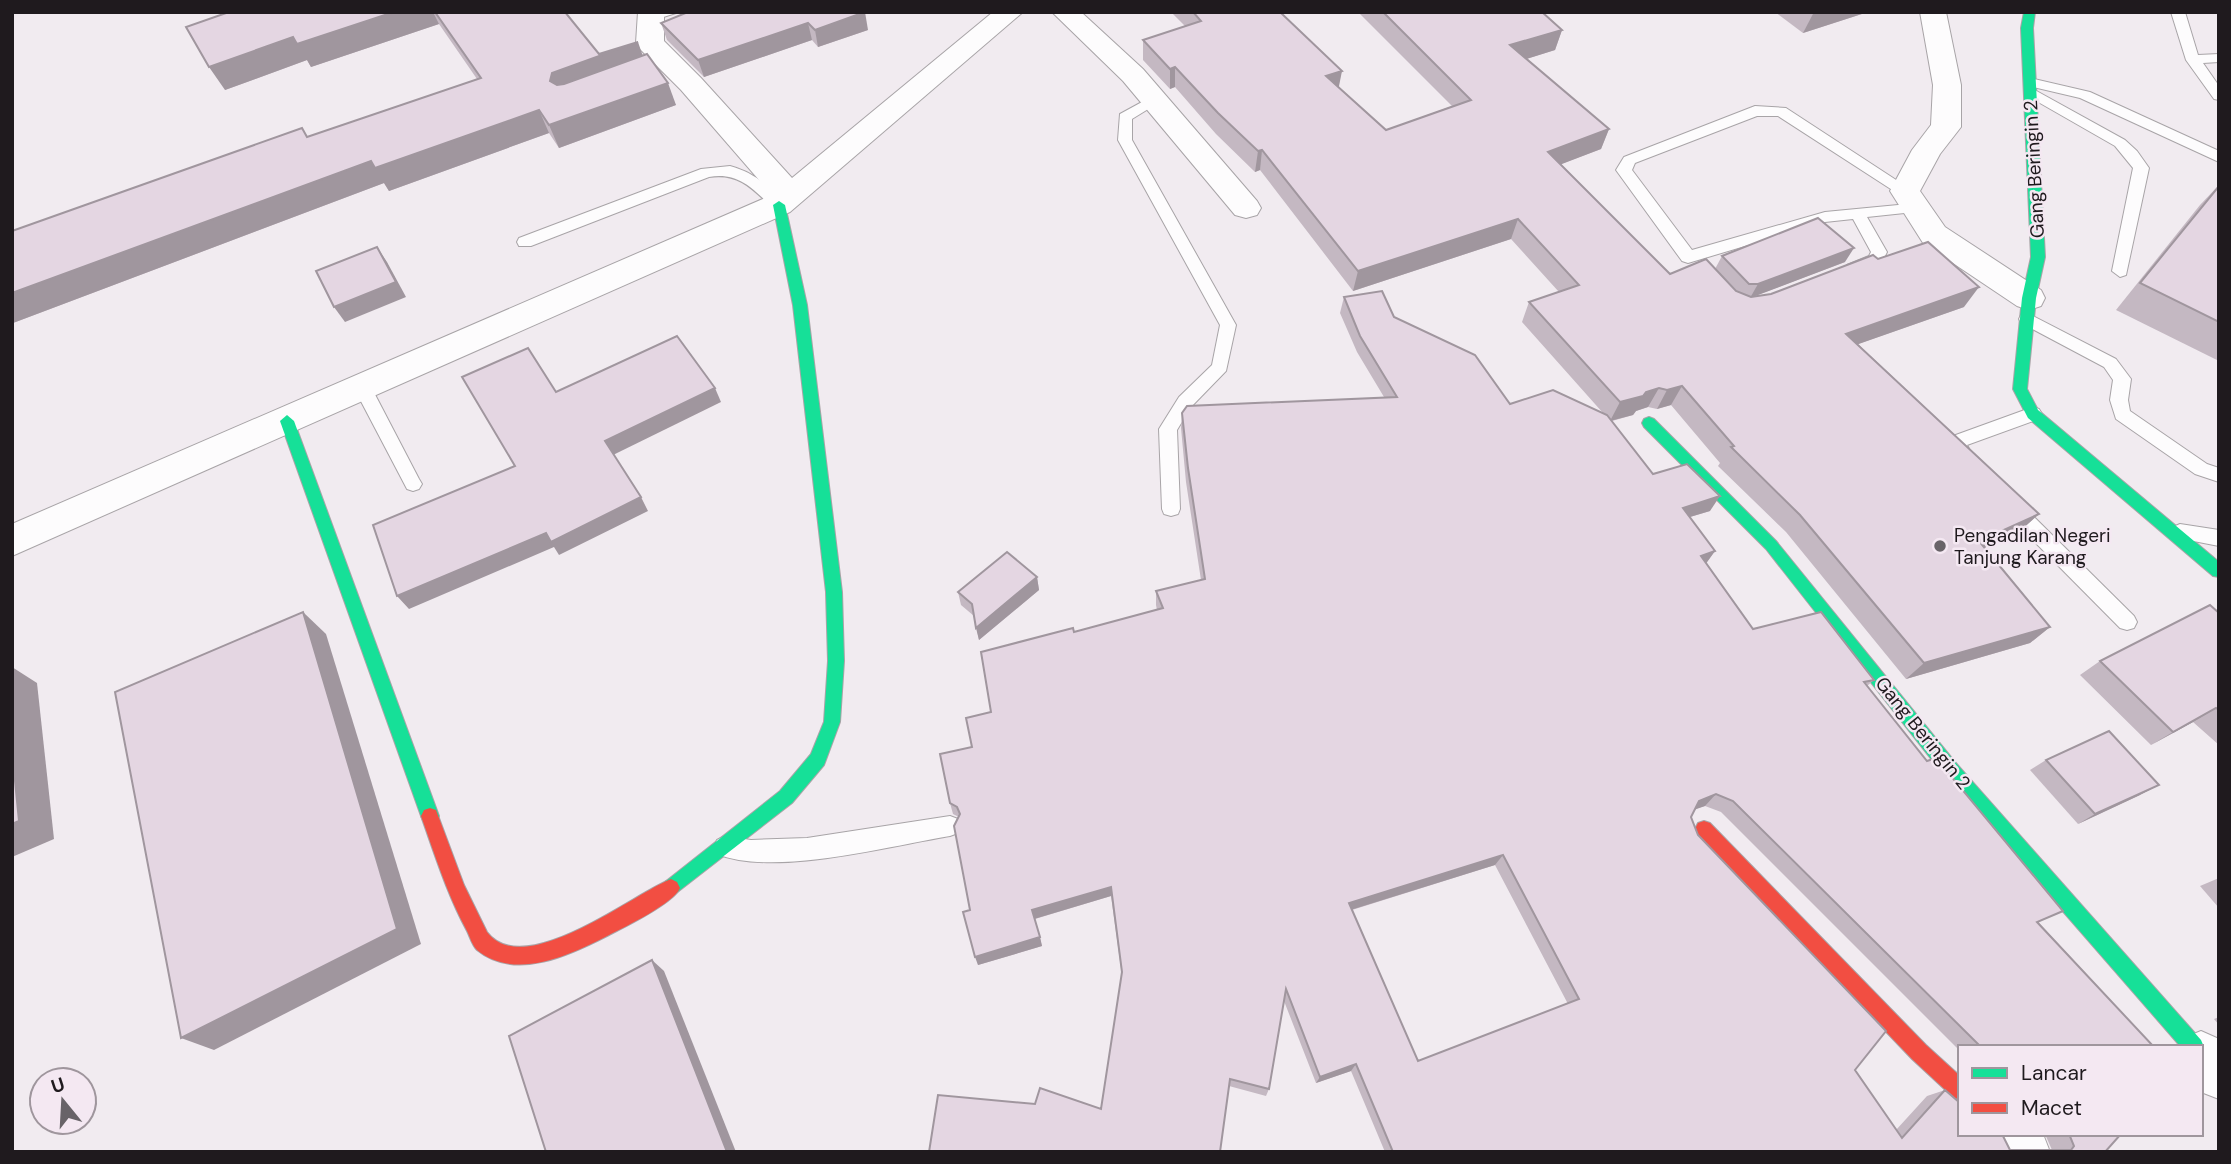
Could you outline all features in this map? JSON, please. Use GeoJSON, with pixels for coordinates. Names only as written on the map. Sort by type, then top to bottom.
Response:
{"type":"FeatureCollection","features":[{"type":"Feature","properties":{"kind":"street"},"geometry":{"type":"LineString","coordinates":[[12,541],[785,200],[1010,12]]}},
{"type":"Feature","properties":{"kind":"street"},"geometry":{"type":"LineString","coordinates":[[1065,12],[1133,75],[1246,208]]}},
{"type":"Feature","properties":{"kind":"street"},"geometry":{"type":"LineString","coordinates":[[1933,12],[1947,85],[1946,127],[1927,150],[1909,199],[1934,235],[2028,308]]}},
{"type":"Feature","properties":{"kind":"street","name":"Gang Beringin 2"},"geometry":{"type":"LineString","coordinates":[[2030,12],[2027,28],[2038,257],[2028,308],[2020,389],[2033,414],[2219,571]]}},
{"type":"Feature","properties":{"kind":"street"},"geometry":{"type":"LineString","coordinates":[[287,421],[461,903],[484,944],[511,954],[550,952],[618,920],[671,888],[786,797],[818,759],[832,722],[836,660],[834,592],[785,200],[691,84],[662,66],[650,43],[658,14]]}},
{"type":"Feature","properties":{"kind":"street","name":"Gang Beringin 2"},"geometry":{"type":"LineString","coordinates":[[1649,423],[1771,545],[1949,768],[2192,1045]]}},
{"type":"Feature","properties":{"kind":"street"},"geometry":{"type":"LineString","coordinates":[[1704,828],[1919,1052],[1958,1088]]}},
{"type":"Feature","properties":{"kind":"street"},"geometry":{"type":"LineString","coordinates":[[2203,1057],[2219,1075]]}},
{"type":"Feature","properties":{"kind":"street"},"geometry":{"type":"LineString","coordinates":[[2009,1136],[2025,1152]]}},
{"type":"Feature","properties":{"kind":"lane"},"geometry":{"type":"LineString","coordinates":[[2178,12],[2193,60],[2219,96]]}},
{"type":"Feature","properties":{"kind":"lane"},"geometry":{"type":"LineString","coordinates":[[2193,60],[2219,58]]}},
{"type":"Feature","properties":{"kind":"lane"},"geometry":{"type":"LineString","coordinates":[[2030,87],[2085,95],[2219,157]]}},
{"type":"Feature","properties":{"kind":"lane"},"geometry":{"type":"LineString","coordinates":[[2030,87],[2120,143],[2141,168],[2120,271]]}},
{"type":"Feature","properties":{"kind":"lane"},"geometry":{"type":"LineString","coordinates":[[1153,100],[1125,117],[1125,140],[1228,325],[1220,367],[1185,402],[1168,429],[1171,509]]}},
{"type":"Feature","properties":{"kind":"lane"},"geometry":{"type":"LineString","coordinates":[[1755,111],[1781,111],[1909,199],[1857,213],[1825,217],[1692,262],[1624,170],[1629,160],[1755,111]]}},
{"type":"Feature","properties":{"kind":"lane"},"geometry":{"type":"LineString","coordinates":[[525,242],[720,169],[742,172],[785,200]]}},
{"type":"Feature","properties":{"kind":"lane"},"geometry":{"type":"LineString","coordinates":[[1838,274],[1878,257],[1880,252],[1857,213]]}},
{"type":"Feature","properties":{"kind":"lane"},"geometry":{"type":"LineString","coordinates":[[2028,308],[2110,363],[2122,379],[2119,400],[2122,414],[2201,469],[2219,475]]}},
{"type":"Feature","properties":{"kind":"lane"},"geometry":{"type":"LineString","coordinates":[[363,388],[413,484]]}},
{"type":"Feature","properties":{"kind":"lane"},"geometry":{"type":"LineString","coordinates":[[1983,478],[1957,448],[1959,440],[2033,414]]}},
{"type":"Feature","properties":{"kind":"lane"},"geometry":{"type":"LineString","coordinates":[[2003,498],[2127,622]]}},
{"type":"Feature","properties":{"kind":"lane"},"geometry":{"type":"LineString","coordinates":[[2172,531],[2219,538]]}},
{"type":"Feature","properties":{"kind":"lane"},"geometry":{"type":"LineString","coordinates":[[723,847],[752,853],[950,826]]}},
{"type":"Feature","properties":{"kind":"building"},"geometry":{"type":"Polygon","coordinates":[[[229,12],[394,12],[297,44],[293,37],[209,67],[186,27],[229,12]]]}},
{"type":"Feature","properties":{"kind":"building"},"geometry":{"type":"Polygon","coordinates":[[[435,12],[565,12],[599,54],[638,42],[552,73],[550,81],[557,85],[564,84],[647,54],[668,83],[549,125],[539,110],[375,168],[371,161],[12,293],[12,231],[302,128],[307,137],[481,78],[435,12]]]}},
{"type":"Feature","properties":{"kind":"building"},"geometry":{"type":"Polygon","coordinates":[[[688,12],[865,12],[815,30],[808,23],[698,60],[661,23],[688,12]]]}},
{"type":"Feature","properties":{"kind":"building"},"geometry":{"type":"Polygon","coordinates":[[[1193,12],[1280,12],[1342,71],[1326,76],[1386,130],[1471,100],[1383,12],[1542,12],[1562,30],[1510,45],[1609,129],[1548,152],[1670,274],[1706,259],[1736,291],[1751,297],[1771,294],[1873,255],[1878,259],[1928,242],[1979,287],[1846,334],[2039,514],[1979,541],[2050,627],[1924,663],[1800,515],[1731,447],[1734,446],[1682,386],[1667,390],[1659,388],[1646,392],[1643,396],[1620,402],[1529,302],[1579,285],[1518,219],[1358,271],[1262,150],[1258,151],[1175,67],[1170,69],[1143,40],[1201,21],[1193,12]]]}},
{"type":"Feature","properties":{"kind":"building"},"geometry":{"type":"Polygon","coordinates":[[[2219,186],[2219,322],[2140,283],[2219,186]]]}},
{"type":"Feature","properties":{"kind":"building"},"geometry":{"type":"Polygon","coordinates":[[[1818,218],[1854,248],[1758,284],[1749,284],[1722,256],[1818,218]]]}},
{"type":"Feature","properties":{"kind":"building"},"geometry":{"type":"Polygon","coordinates":[[[377,247],[396,282],[334,307],[316,271],[377,247]]]}},
{"type":"Feature","properties":{"kind":"building"},"geometry":{"type":"Polygon","coordinates":[[[1382,291],[1394,317],[1475,355],[1510,404],[1553,390],[1607,415],[1653,474],[1687,464],[1720,496],[1683,508],[1715,551],[1701,556],[1753,629],[1821,612],[1874,680],[1864,682],[1927,761],[1936,758],[2063,911],[2037,922],[2152,1045],[1979,1045],[1733,801],[1716,794],[1699,801],[1691,817],[1698,835],[1886,1031],[1855,1070],[1902,1138],[1945,1090],[1958,1101],[1958,1136],[2003,1136],[2010,1150],[2071,1150],[2074,1146],[2070,1136],[2119,1136],[2105,1152],[1393,1152],[1356,1064],[1320,1077],[1286,989],[1269,1089],[1230,1079],[1220,1152],[929,1152],[938,1095],[1035,1104],[1040,1088],[1101,1109],[1122,972],[1111,887],[1032,910],[1040,937],[975,957],[963,912],[970,910],[954,826],[960,814],[957,807],[950,803],[940,754],[972,747],[966,718],[991,712],[981,652],[1073,628],[1074,632],[1163,608],[1156,591],[1205,579],[1182,413],[1187,406],[1397,397],[1360,336],[1344,297],[1382,291]],[[1503,855],[1349,903],[1418,1061],[1579,999],[1503,855]]]}},
{"type":"Feature","properties":{"kind":"building"},"geometry":{"type":"Polygon","coordinates":[[[677,336],[715,388],[605,441],[641,497],[551,542],[546,533],[397,596],[373,525],[515,466],[462,377],[528,348],[556,392],[677,336]]]}},
{"type":"Feature","properties":{"kind":"building"},"geometry":{"type":"Polygon","coordinates":[[[1007,552],[1037,577],[976,628],[972,604],[958,592],[1007,552]]]}},
{"type":"Feature","properties":{"kind":"building"},"geometry":{"type":"Polygon","coordinates":[[[2210,605],[2219,613],[2219,710],[2216,708],[2173,732],[2100,661],[2210,605]]]}},
{"type":"Feature","properties":{"kind":"building"},"geometry":{"type":"Polygon","coordinates":[[[303,612],[397,929],[181,1038],[115,692],[303,612]]]}},
{"type":"Feature","properties":{"kind":"building"},"geometry":{"type":"Polygon","coordinates":[[[2109,731],[2159,785],[2095,814],[2046,760],[2109,731]]]}},
{"type":"Feature","properties":{"kind":"building"},"geometry":{"type":"Polygon","coordinates":[[[12,751],[19,821],[12,824],[12,751]]]}},
{"type":"Feature","properties":{"kind":"building"},"geometry":{"type":"Polygon","coordinates":[[[652,960],[727,1152],[546,1152],[509,1036],[652,960]]]}},
{"type":"Feature","properties":{"kind":"traffic: fast"},"geometry":{"type":"LineString","coordinates":[[2030,12],[2027,28],[2038,257],[2029,298],[2020,389],[2033,414],[2219,571]]}},
{"type":"Feature","properties":{"kind":"traffic: fast"},"geometry":{"type":"LineString","coordinates":[[671,888],[786,797],[818,759],[832,722],[836,661],[834,592],[800,305],[779,205]]}},
{"type":"Feature","properties":{"kind":"traffic: fast"},"geometry":{"type":"LineString","coordinates":[[287,421],[430,816]]}},
{"type":"Feature","properties":{"kind":"traffic: fast"},"geometry":{"type":"LineString","coordinates":[[1649,423],[1771,545],[1949,768],[2192,1045]]}},
{"type":"Feature","properties":{"kind":"traffic: jam"},"geometry":{"type":"LineString","coordinates":[[430,816],[455,886],[480,938],[485,944],[504,954],[527,955],[553,950],[580,940],[671,888]]}},
{"type":"Feature","properties":{"kind":"traffic: jam"},"geometry":{"type":"LineString","coordinates":[[1704,829],[1919,1052],[1958,1088]]}},
{"type":"Feature","properties":{"kind":"place","name":"Pengadilan Negeri Tanjung Karang"},"geometry":{"type":"Point","coordinates":[1940,546]}}]}
